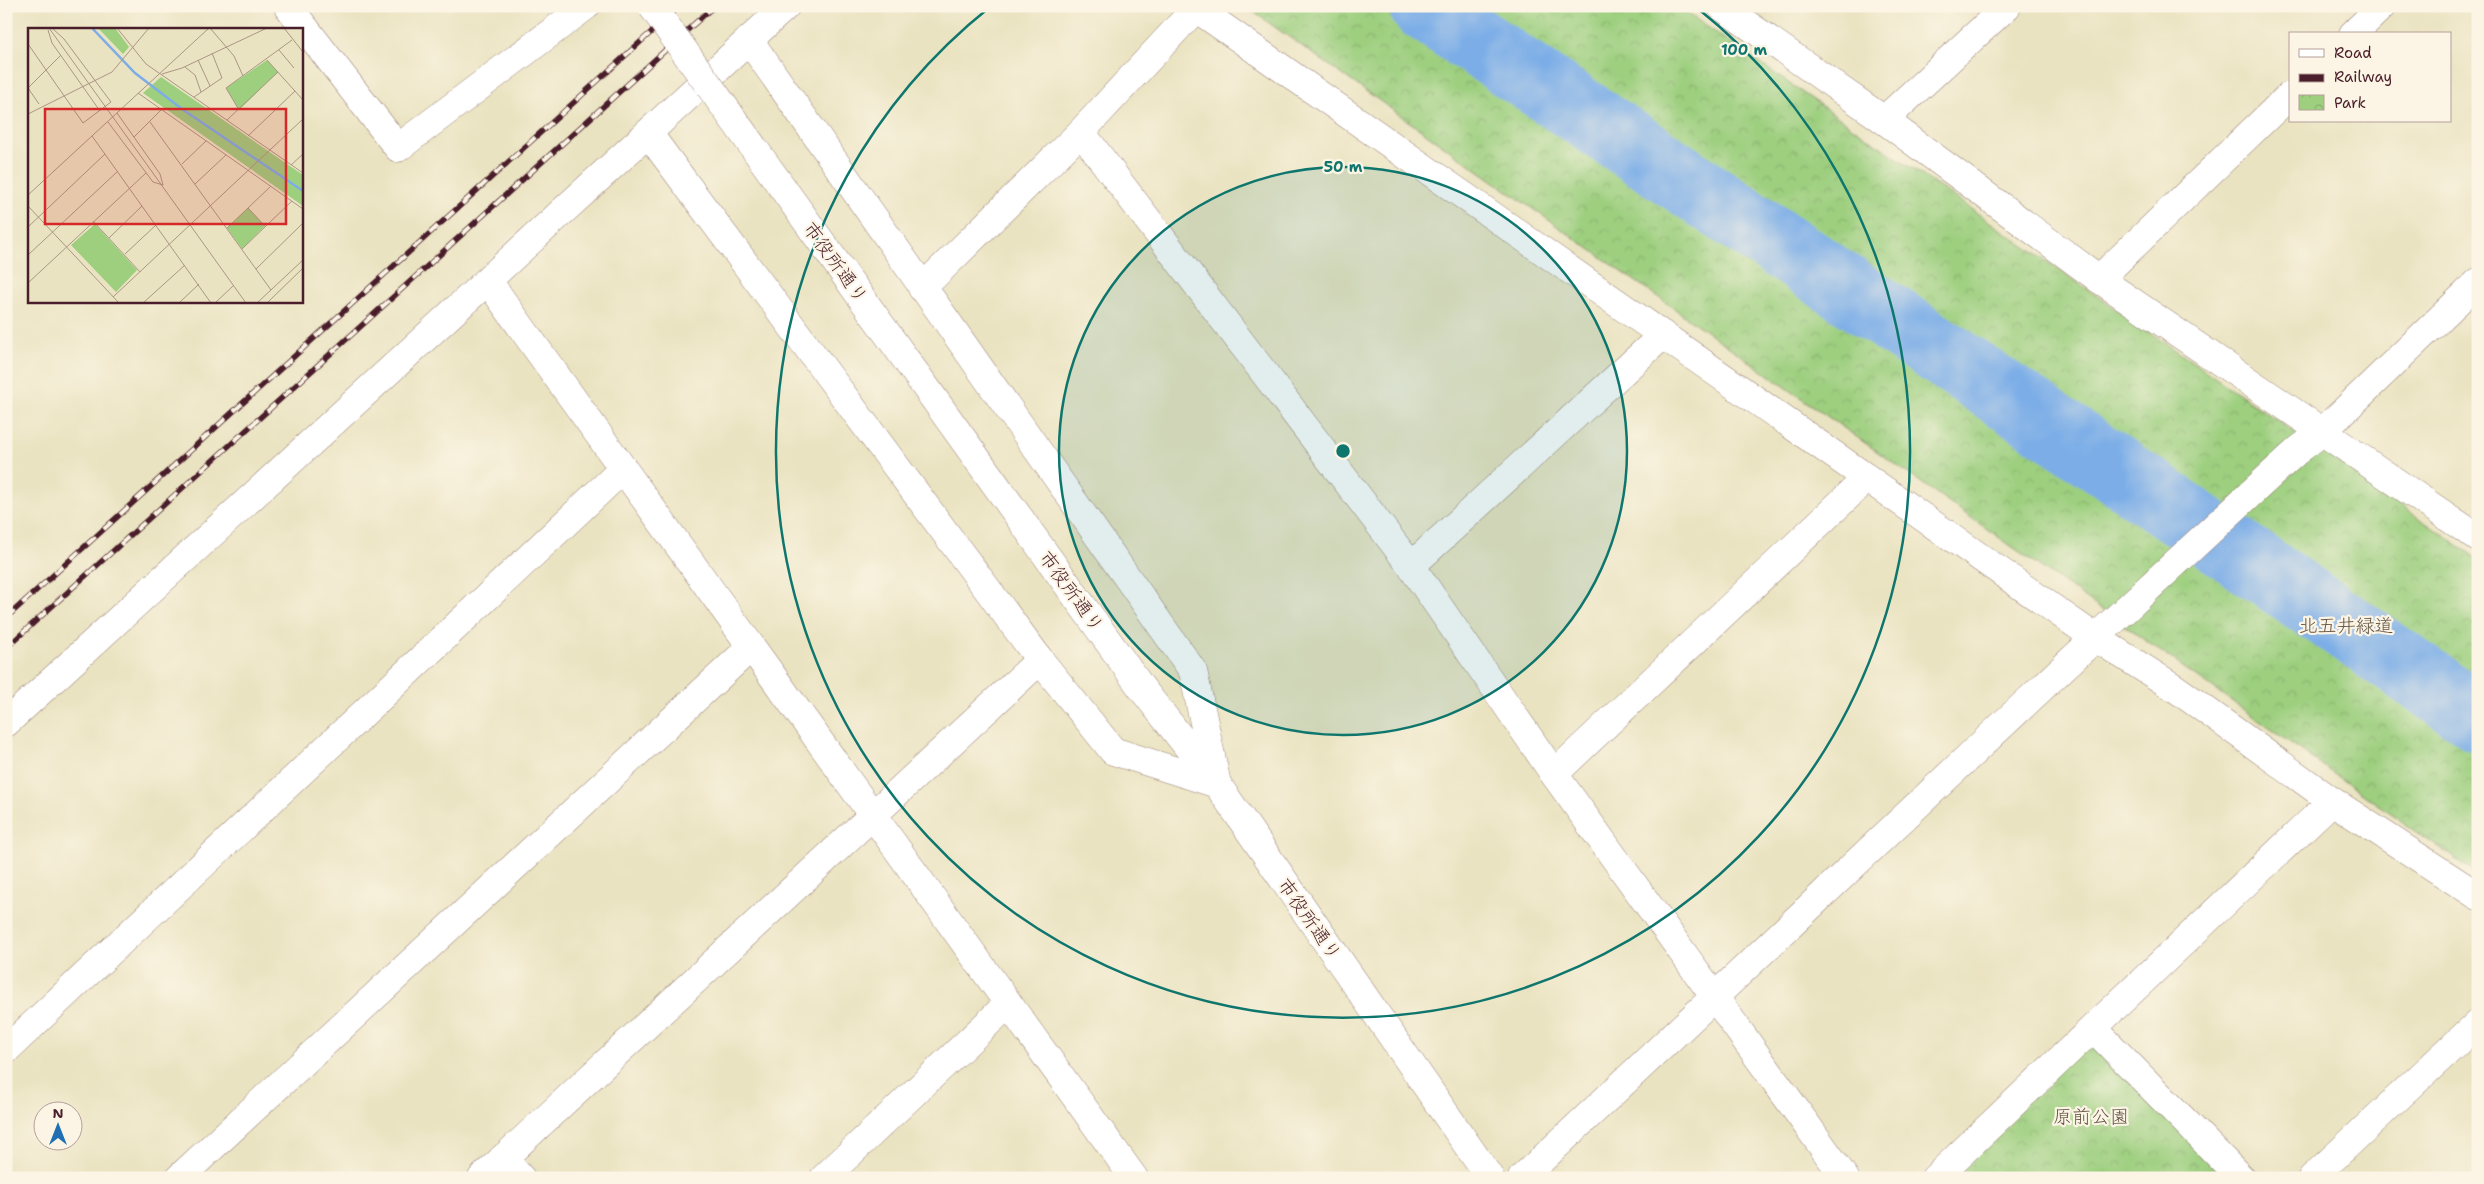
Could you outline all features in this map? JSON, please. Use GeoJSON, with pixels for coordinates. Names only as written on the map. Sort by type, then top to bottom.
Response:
{"type":"FeatureCollection","features":[{"type":"Feature","properties":{"kind":"street"},"geometry":{"type":"LineString","coordinates":[[288,6],[398,148],[570,11]]}},
{"type":"Feature","properties":{"kind":"street","name":"市役所通り"},"geometry":{"type":"LineString","coordinates":[[652,6],[1143,690],[1217,784],[1490,1178]]}},
{"type":"Feature","properties":{"kind":"street"},"geometry":{"type":"LineString","coordinates":[[6,723],[786,6]]}},
{"type":"Feature","properties":{"kind":"street"},"geometry":{"type":"LineString","coordinates":[[1721,6],[1884,120],[2099,280],[2478,538]]}},
{"type":"Feature","properties":{"kind":"street"},"geometry":{"type":"LineString","coordinates":[[2355,32],[2382,6]]}},
{"type":"Feature","properties":{"kind":"street"},"geometry":{"type":"LineString","coordinates":[[922,288],[1080,132],[1195,7],[2094,637],[2175,688],[2332,801],[2478,896]]}},
{"type":"Feature","properties":{"kind":"street"},"geometry":{"type":"LineString","coordinates":[[1884,120],[2001,8]]}},
{"type":"Feature","properties":{"kind":"street"},"geometry":{"type":"LineString","coordinates":[[648,133],[1040,660],[1113,751],[1217,784],[1193,671],[749,40]]}},
{"type":"Feature","properties":{"kind":"street"},"geometry":{"type":"LineString","coordinates":[[2099,280],[2289,95]]}},
{"type":"Feature","properties":{"kind":"street"},"geometry":{"type":"LineString","coordinates":[[1080,132],[1411,566],[1554,774],[1845,1178]]}},
{"type":"Feature","properties":{"kind":"street"},"geometry":{"type":"LineString","coordinates":[[488,281],[1134,1178]]}},
{"type":"Feature","properties":{"kind":"street"},"geometry":{"type":"LineString","coordinates":[[1522,1178],[1715,998],[2094,637],[2297,451],[2322,432],[2478,282]]}},
{"type":"Feature","properties":{"kind":"street"},"geometry":{"type":"LineString","coordinates":[[1411,566],[1663,336]]}},
{"type":"Feature","properties":{"kind":"street"},"geometry":{"type":"LineString","coordinates":[[6,1050],[623,469]]}},
{"type":"Feature","properties":{"kind":"street"},"geometry":{"type":"LineString","coordinates":[[1554,774],[1868,478]]}},
{"type":"Feature","properties":{"kind":"street"},"geometry":{"type":"LineString","coordinates":[[180,1178],[751,647]]}},
{"type":"Feature","properties":{"kind":"street"},"geometry":{"type":"LineString","coordinates":[[482,1178],[1040,660]]}},
{"type":"Feature","properties":{"kind":"street"},"geometry":{"type":"LineString","coordinates":[[1935,1178],[2332,801]]}},
{"type":"Feature","properties":{"kind":"street"},"geometry":{"type":"LineString","coordinates":[[824,1178],[1008,1004]]}},
{"type":"Feature","properties":{"kind":"street"},"geometry":{"type":"LineString","coordinates":[[2312,1178],[2478,1023]]}},
{"type":"Feature","properties":{"kind":"street"},"geometry":{"type":"LineString","coordinates":[[2093,1028],[2241,1178]]}},
{"type":"Feature","properties":{"kind":"street"},"geometry":{"type":"LineString","coordinates":[[503,1158],[521,1178]]}},
{"type":"Feature","properties":{"kind":"green space","name":"北五井緑道"},"geometry":{"type":"Polygon","coordinates":[[[1245,6],[1677,6],[2478,559],[2478,875],[1245,6]]]}},
{"type":"Feature","properties":{"kind":"green space","name":"原前公園"},"geometry":{"type":"Polygon","coordinates":[[[2093,1028],[2241,1178],[1935,1178],[2093,1028]]]}},
{"type":"Feature","properties":{"kind":"waterway"},"geometry":{"type":"LineString","coordinates":[[1423,6],[2116,469],[2478,717]]}},
{"type":"Feature","properties":{"kind":"railway"},"geometry":{"type":"LineString","coordinates":[[6,618],[680,6]]}},
{"type":"Feature","properties":{"kind":"railway"},"geometry":{"type":"LineString","coordinates":[[6,648],[714,6]]}}]}
